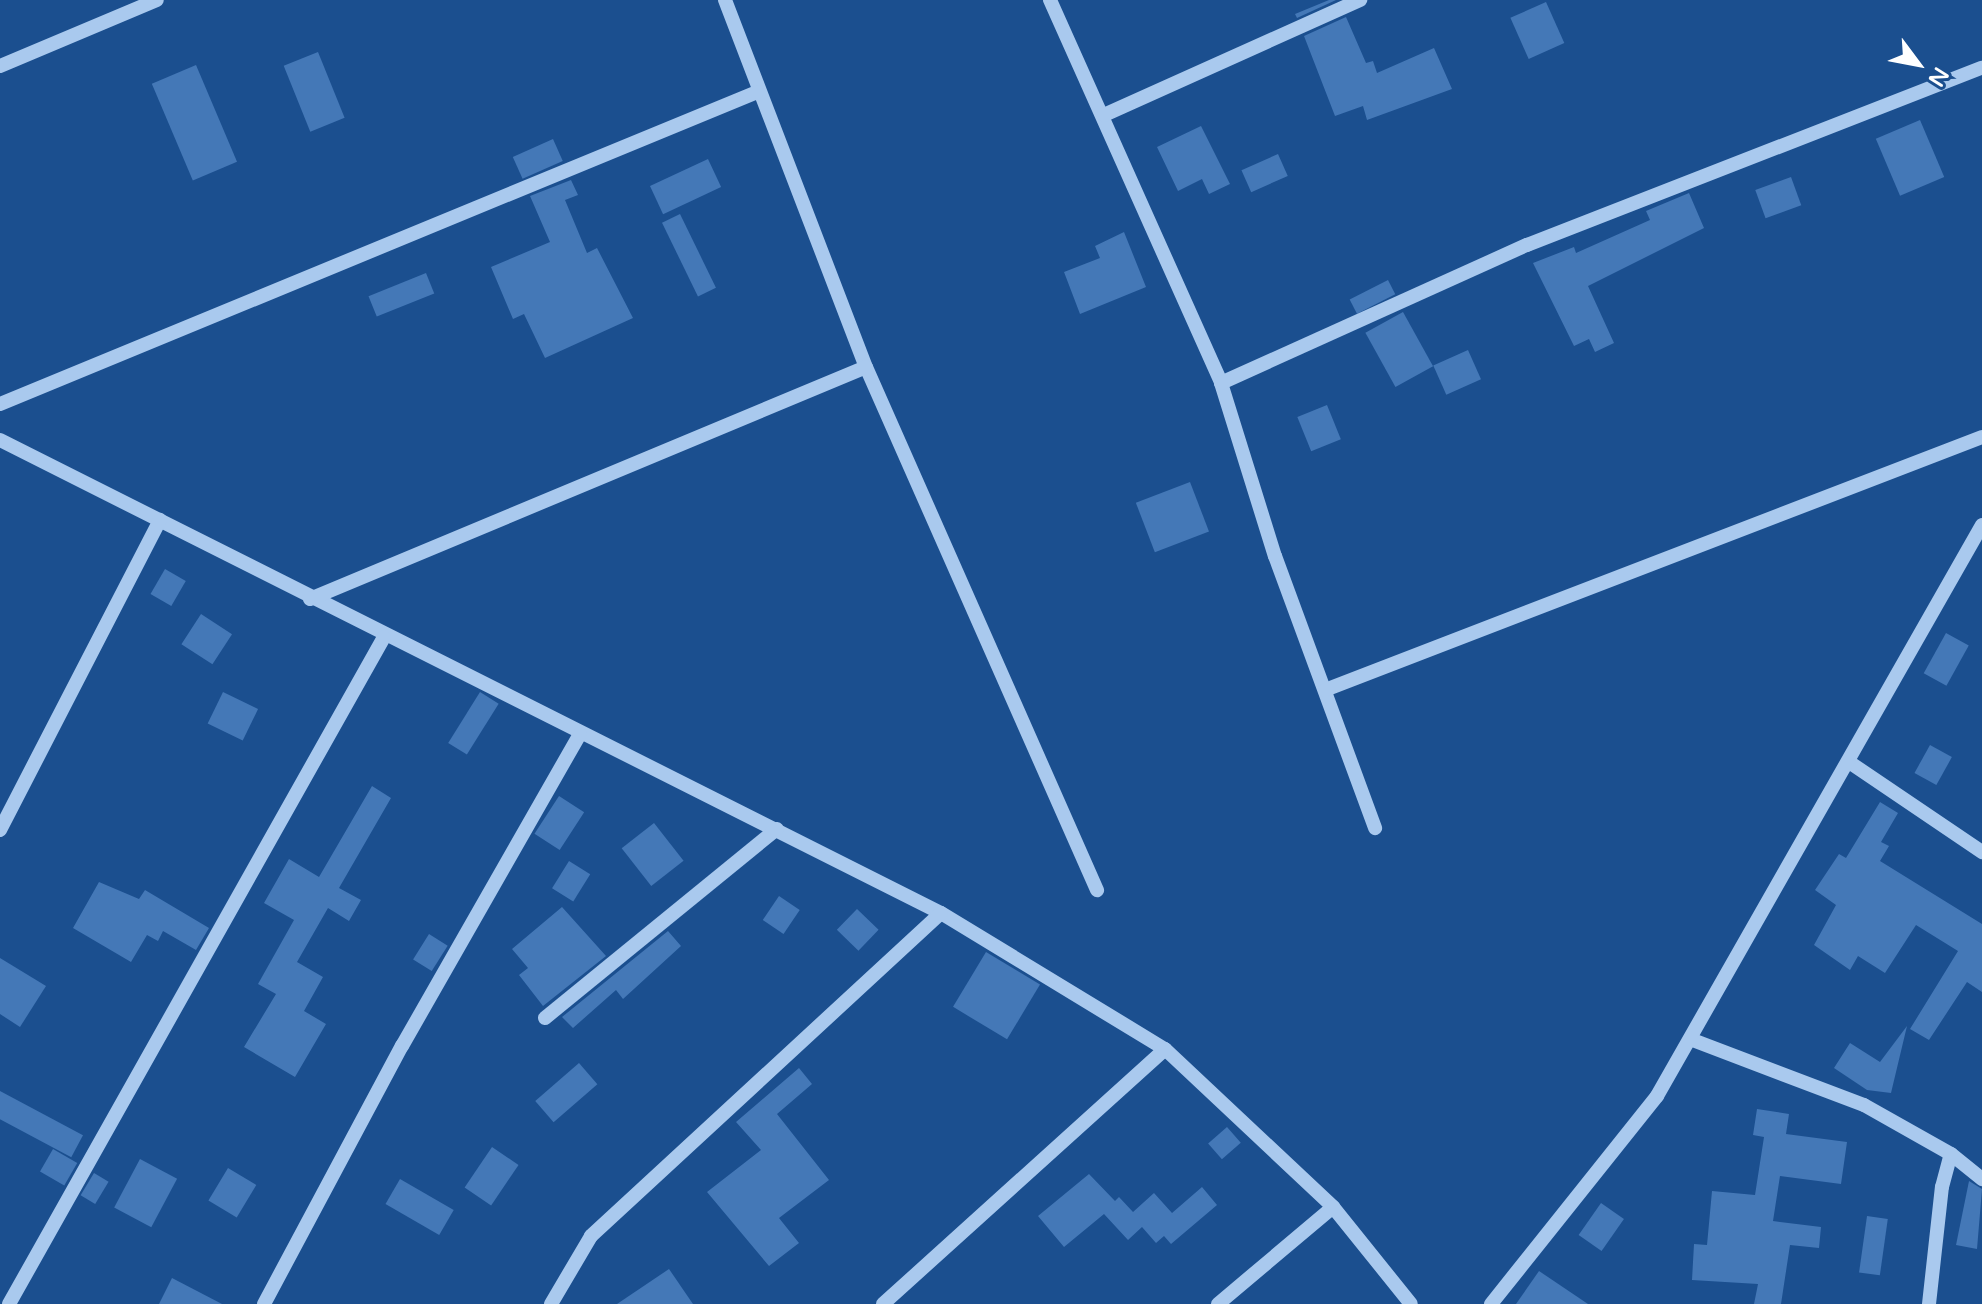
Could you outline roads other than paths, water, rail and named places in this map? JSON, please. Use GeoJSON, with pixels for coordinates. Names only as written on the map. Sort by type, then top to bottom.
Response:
{"type":"FeatureCollection","features":[{"type":"Feature","properties":{"kind":"street"},"geometry":{"type":"LineString","coordinates":[[0,66],[157,0]]}},
{"type":"Feature","properties":{"kind":"street"},"geometry":{"type":"LineString","coordinates":[[725,0],[757,92],[866,367],[1097,890]]}},
{"type":"Feature","properties":{"kind":"street"},"geometry":{"type":"LineString","coordinates":[[1050,0],[1104,115],[1221,383],[1275,556],[1375,828]]}},
{"type":"Feature","properties":{"kind":"street"},"geometry":{"type":"LineString","coordinates":[[1104,115],[1360,0]]}},
{"type":"Feature","properties":{"kind":"street"},"geometry":{"type":"LineString","coordinates":[[1221,383],[1527,245],[1982,68]]}},
{"type":"Feature","properties":{"kind":"street"},"geometry":{"type":"LineString","coordinates":[[0,404],[757,92]]}},
{"type":"Feature","properties":{"kind":"street"},"geometry":{"type":"LineString","coordinates":[[310,599],[866,367]]}},
{"type":"Feature","properties":{"kind":"street"},"geometry":{"type":"LineString","coordinates":[[1325,690],[1982,437]]}},
{"type":"Feature","properties":{"kind":"street"},"geometry":{"type":"LineString","coordinates":[[0,440],[384,637],[777,829],[941,913],[1165,1049],[1333,1207],[1406,1302]]}},
{"type":"Feature","properties":{"kind":"street"},"geometry":{"type":"LineString","coordinates":[[0,830],[160,520]]}},
{"type":"Feature","properties":{"kind":"street"},"geometry":{"type":"LineString","coordinates":[[1491,1304],[1657,1096],[1849,762],[1978,550],[1982,525]]}},
{"type":"Feature","properties":{"kind":"street"},"geometry":{"type":"LineString","coordinates":[[9,1304],[384,637]]}},
{"type":"Feature","properties":{"kind":"street"},"geometry":{"type":"LineString","coordinates":[[264,1304],[402,1046],[580,734]]}},
{"type":"Feature","properties":{"kind":"street"},"geometry":{"type":"LineString","coordinates":[[1849,762],[1982,852]]}},
{"type":"Feature","properties":{"kind":"street"},"geometry":{"type":"LineString","coordinates":[[545,1018],[777,829]]}},
{"type":"Feature","properties":{"kind":"street"},"geometry":{"type":"LineString","coordinates":[[551,1304],[591,1236],[941,913]]}},
{"type":"Feature","properties":{"kind":"street"},"geometry":{"type":"LineString","coordinates":[[1690,1039],[1864,1105],[1951,1154],[1982,1179]]}},
{"type":"Feature","properties":{"kind":"street"},"geometry":{"type":"LineString","coordinates":[[883,1304],[1165,1049]]}},
{"type":"Feature","properties":{"kind":"street"},"geometry":{"type":"LineString","coordinates":[[1929,1304],[1942,1187],[1951,1154]]}},
{"type":"Feature","properties":{"kind":"street"},"geometry":{"type":"LineString","coordinates":[[1218,1304],[1333,1207]]}}]}
